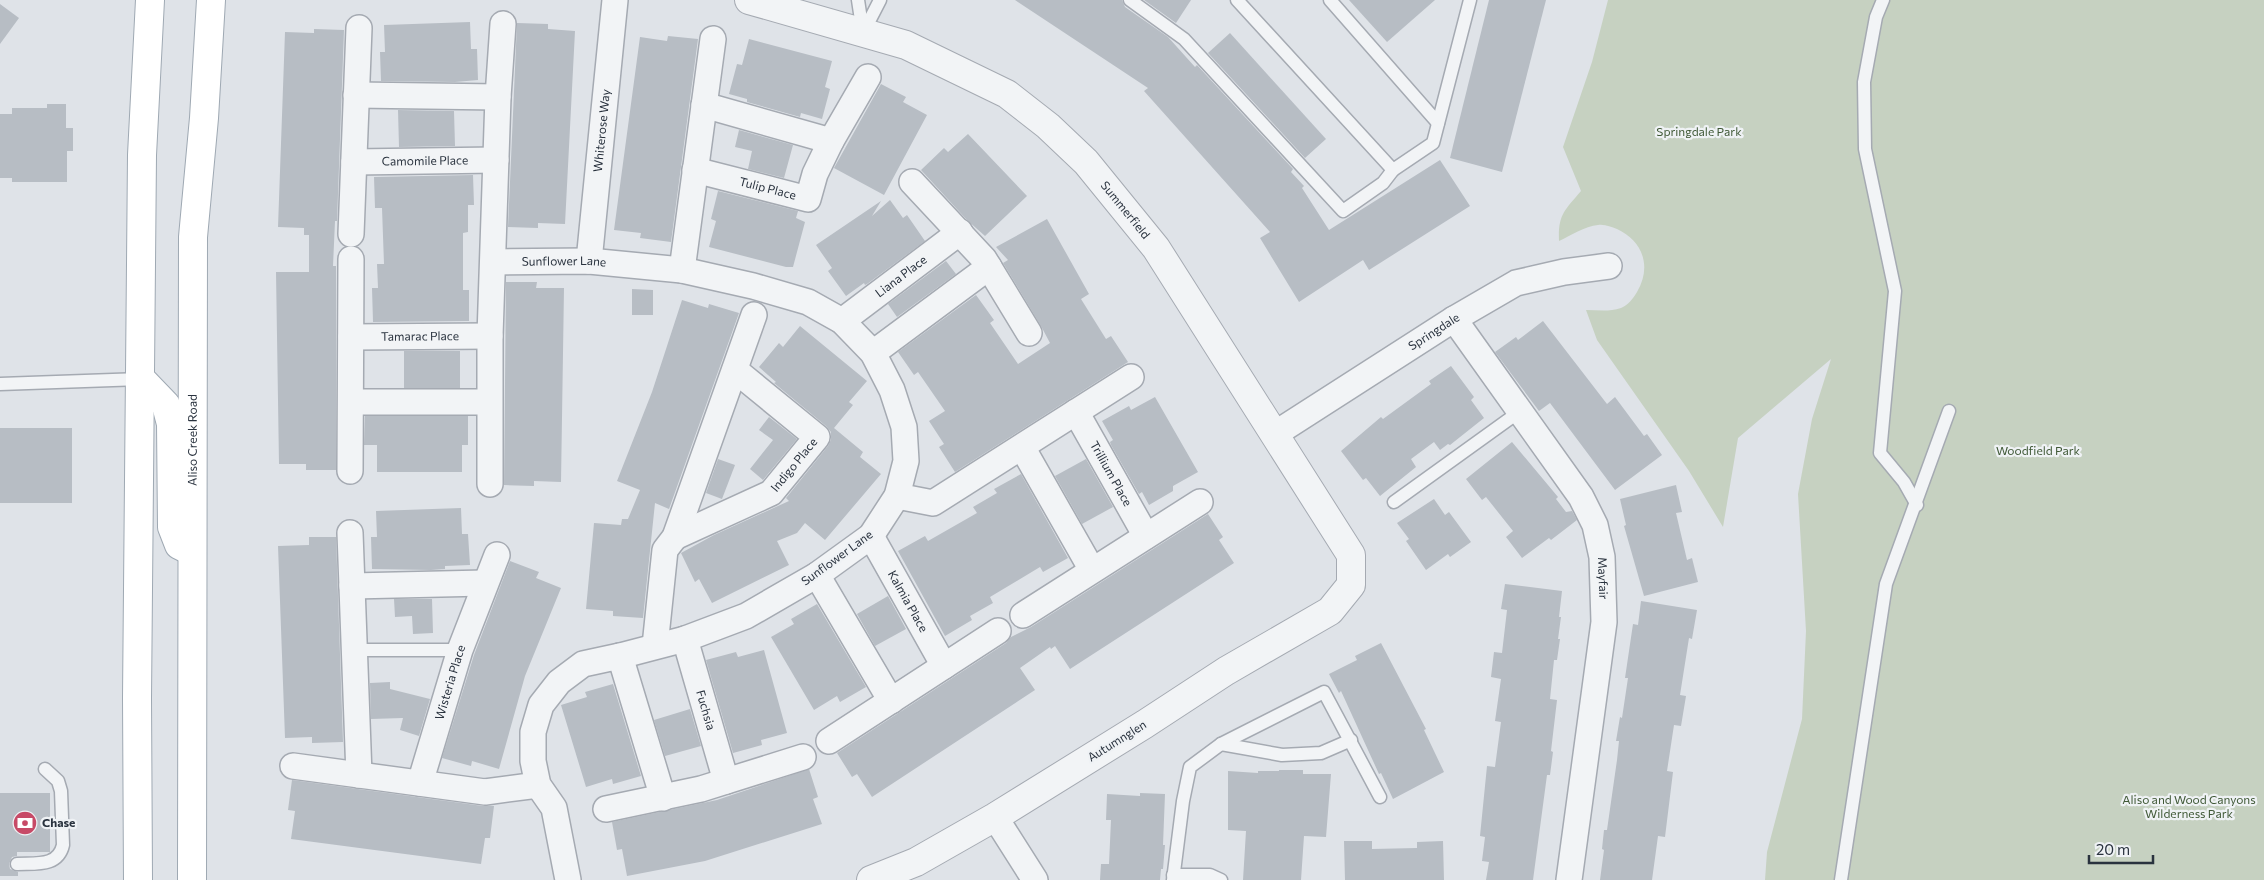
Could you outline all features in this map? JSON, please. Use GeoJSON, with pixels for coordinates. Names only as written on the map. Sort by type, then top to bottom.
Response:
{"type":"FeatureCollection","features":[{"type":"Feature","properties":{"kind":"main road"},"geometry":{"type":"LineString","coordinates":[[138,880],[137,689],[142,155],[150,0]]}},
{"type":"Feature","properties":{"kind":"main road","name":"Aliso Creek Road"},"geometry":{"type":"LineString","coordinates":[[192,880],[191,551],[193,237],[212,0]]}},
{"type":"Feature","properties":{"kind":"main road"},"geometry":{"type":"LineString","coordinates":[[141,380],[166,405],[171,424],[172,528],[178,545],[191,551]]}},
{"type":"Feature","properties":{"kind":"street","name":"Whiterose Way"},"geometry":{"type":"LineString","coordinates":[[589,261],[615,0]]}},
{"type":"Feature","properties":{"kind":"street","name":"Summerfield"},"geometry":{"type":"LineString","coordinates":[[749,0],[906,45],[1007,94],[1048,126],[1086,162],[1156,248],[1351,555],[1351,585]]}},
{"type":"Feature","properties":{"kind":"street"},"geometry":{"type":"LineString","coordinates":[[490,484],[490,336],[494,262],[498,97],[503,24]]}},
{"type":"Feature","properties":{"kind":"street"},"geometry":{"type":"LineString","coordinates":[[351,234],[359,28]]}},
{"type":"Feature","properties":{"kind":"street"},"geometry":{"type":"LineString","coordinates":[[682,270],[713,39]]}},
{"type":"Feature","properties":{"kind":"street","name":"Tulip Place"},"geometry":{"type":"LineString","coordinates":[[695,170],[808,199],[815,174],[831,140],[868,77]]}},
{"type":"Feature","properties":{"kind":"street"},"geometry":{"type":"LineString","coordinates":[[356,95],[498,97]]}},
{"type":"Feature","properties":{"kind":"street"},"geometry":{"type":"LineString","coordinates":[[704,106],[831,140]]}},
{"type":"Feature","properties":{"kind":"street","name":"Camomile Place"},"geometry":{"type":"LineString","coordinates":[[354,162],[496,160]]}},
{"type":"Feature","properties":{"kind":"street"},"geometry":{"type":"LineString","coordinates":[[912,182],[960,232],[989,267],[1029,334]]}},
{"type":"Feature","properties":{"kind":"street","name":"Liana Place"},"geometry":{"type":"LineString","coordinates":[[842,321],[960,232]]}},
{"type":"Feature","properties":{"kind":"street"},"geometry":{"type":"LineString","coordinates":[[350,471],[351,260]]}},
{"type":"Feature","properties":{"kind":"street","name":"Sunflower Lane"},"geometry":{"type":"LineString","coordinates":[[494,262],[589,261],[682,270],[753,286],[808,302],[842,321],[873,354],[892,390],[904,427],[906,461],[897,496],[871,536],[817,575],[746,616],[684,639],[584,664],[559,682],[541,705],[533,732],[533,761],[538,785],[554,808],[568,880]]}},
{"type":"Feature","properties":{"kind":"street","name":"Springdale"},"geometry":{"type":"LineString","coordinates":[[1275,434],[1454,319],[1516,283],[1564,272],[1609,266]]}},
{"type":"Feature","properties":{"kind":"street"},"geometry":{"type":"LineString","coordinates":[[873,354],[989,267]]}},
{"type":"Feature","properties":{"kind":"street"},"geometry":{"type":"LineString","coordinates":[[655,646],[665,550],[675,537],[754,314]]}},
{"type":"Feature","properties":{"kind":"street","name":"Mayfair"},"geometry":{"type":"LineString","coordinates":[[1454,319],[1581,497],[1595,525],[1602,557],[1604,622],[1569,880]]}},
{"type":"Feature","properties":{"kind":"street","name":"Tamarac Place"},"geometry":{"type":"LineString","coordinates":[[351,337],[490,336]]}},
{"type":"Feature","properties":{"kind":"street","name":"Indigo Place"},"geometry":{"type":"LineString","coordinates":[[675,537],[771,493],[817,437],[735,370]]}},
{"type":"Feature","properties":{"kind":"street"},"geometry":{"type":"LineString","coordinates":[[897,496],[933,503],[1131,377]]}},
{"type":"Feature","properties":{"kind":"street"},"geometry":{"type":"LineString","coordinates":[[351,402],[489,402]]}},
{"type":"Feature","properties":{"kind":"street","name":"Trillium Place"},"geometry":{"type":"LineString","coordinates":[[1076,412],[1146,536]]}},
{"type":"Feature","properties":{"kind":"street"},"geometry":{"type":"LineString","coordinates":[[1022,447],[1092,570]]}},
{"type":"Feature","properties":{"kind":"street"},"geometry":{"type":"LineString","coordinates":[[1023,615],[1200,502]]}},
{"type":"Feature","properties":{"kind":"street"},"geometry":{"type":"LineString","coordinates":[[350,533],[359,775]]}},
{"type":"Feature","properties":{"kind":"street","name":"Kalmia Place"},"geometry":{"type":"LineString","coordinates":[[871,536],[944,666]]}},
{"type":"Feature","properties":{"kind":"street","name":"Wisteria Place"},"geometry":{"type":"LineString","coordinates":[[420,783],[460,650],[497,554]]}},
{"type":"Feature","properties":{"kind":"street"},"geometry":{"type":"LineString","coordinates":[[817,575],[891,701]]}},
{"type":"Feature","properties":{"kind":"street"},"geometry":{"type":"LineString","coordinates":[[352,586],[485,583]]}},
{"type":"Feature","properties":{"kind":"street","name":"Autumnglen"},"geometry":{"type":"LineString","coordinates":[[871,880],[916,862],[995,817],[1145,724],[1226,671],[1330,611],[1351,585]]}},
{"type":"Feature","properties":{"kind":"street"},"geometry":{"type":"LineString","coordinates":[[829,741],[998,631]]}},
{"type":"Feature","properties":{"kind":"street","name":"Fuchsia"},"geometry":{"type":"LineString","coordinates":[[684,639],[726,781]]}},
{"type":"Feature","properties":{"kind":"street"},"geometry":{"type":"LineString","coordinates":[[620,656],[663,798]]}},
{"type":"Feature","properties":{"kind":"street"},"geometry":{"type":"LineString","coordinates":[[606,809],[663,798],[726,781],[802,757]]}},
{"type":"Feature","properties":{"kind":"street"},"geometry":{"type":"LineString","coordinates":[[293,766],[485,792],[538,785]]}},
{"type":"Feature","properties":{"kind":"street"},"geometry":{"type":"LineString","coordinates":[[995,817],[1035,880]]}},
{"type":"Feature","properties":{"kind":"lane"},"geometry":{"type":"LineString","coordinates":[[858,0],[863,33]]}},
{"type":"Feature","properties":{"kind":"lane"},"geometry":{"type":"LineString","coordinates":[[863,33],[880,0]]}},
{"type":"Feature","properties":{"kind":"lane"},"geometry":{"type":"LineString","coordinates":[[1130,0],[1184,39],[1343,211],[1383,183],[1393,170],[1433,143],[1470,0]]}},
{"type":"Feature","properties":{"kind":"lane"},"geometry":{"type":"LineString","coordinates":[[1237,0],[1393,170]]}},
{"type":"Feature","properties":{"kind":"lane"},"geometry":{"type":"LineString","coordinates":[[1330,0],[1438,123]]}},
{"type":"Feature","properties":{"kind":"lane"},"geometry":{"type":"LineString","coordinates":[[1883,0],[1876,17],[1864,82],[1865,149],[1895,291],[1880,453],[1904,482],[1917,505]]}},
{"type":"Feature","properties":{"kind":"lane"},"geometry":{"type":"LineString","coordinates":[[0,384],[141,380]]}},
{"type":"Feature","properties":{"kind":"lane"},"geometry":{"type":"LineString","coordinates":[[1841,880],[1886,584],[1917,505],[1949,411]]}},
{"type":"Feature","properties":{"kind":"lane"},"geometry":{"type":"LineString","coordinates":[[1394,502],[1519,412]]}},
{"type":"Feature","properties":{"kind":"lane"},"geometry":{"type":"LineString","coordinates":[[354,650],[460,650]]}},
{"type":"Feature","properties":{"kind":"lane"},"geometry":{"type":"LineString","coordinates":[[1220,880],[1210,875],[1173,878],[1183,801],[1190,767],[1221,744],[1324,692],[1380,797]]}},
{"type":"Feature","properties":{"kind":"lane"},"geometry":{"type":"LineString","coordinates":[[1221,744],[1282,755],[1322,753],[1351,740]]}},
{"type":"Feature","properties":{"kind":"lane"},"geometry":{"type":"LineString","coordinates":[[17,864],[48,862],[55,860],[61,852],[63,845],[61,791],[58,781],[45,768]]}},
{"type":"Feature","properties":{"kind":"green space","name":"Woodfield Park"},"geometry":{"type":"Polygon","coordinates":[[[1608,0],[2264,0],[2264,880],[1765,880],[1767,852],[1802,719],[1806,631],[1798,494],[1812,419],[1831,359],[1738,438],[1723,527],[1689,471],[1597,340],[1586,310],[1617,309],[1624,307],[1632,299],[1642,283],[1644,273],[1644,264],[1639,248],[1626,234],[1603,225],[1588,227],[1559,241],[1563,214],[1581,191],[1563,147],[1592,62],[1608,0]]]}},
{"type":"Feature","properties":{"kind":"building"},"geometry":{"type":"Polygon","coordinates":[[[1015,0],[1122,0],[1125,7],[1168,37],[1195,67],[1197,65],[1293,169],[1291,172],[1304,186],[1302,188],[1329,230],[1440,160],[1470,206],[1369,270],[1363,260],[1299,302],[1260,238],[1270,232],[1144,91],[1148,88],[1015,0]]]}},
{"type":"Feature","properties":{"kind":"building"},"geometry":{"type":"Polygon","coordinates":[[[1144,0],[1191,0],[1176,23],[1144,0]]]}},
{"type":"Feature","properties":{"kind":"building"},"geometry":{"type":"Polygon","coordinates":[[[1349,0],[1435,0],[1387,42],[1349,0]]]}},
{"type":"Feature","properties":{"kind":"building"},"geometry":{"type":"Polygon","coordinates":[[[1489,0],[1546,0],[1502,172],[1450,158],[1489,0]]]}},
{"type":"Feature","properties":{"kind":"building"},"geometry":{"type":"Polygon","coordinates":[[[0,4],[19,18],[0,44],[0,4]]]}},
{"type":"Feature","properties":{"kind":"building"},"geometry":{"type":"Polygon","coordinates":[[[470,22],[471,49],[477,49],[478,80],[455,82],[381,81],[380,52],[385,52],[384,25],[470,22]]]}},
{"type":"Feature","properties":{"kind":"building"},"geometry":{"type":"Polygon","coordinates":[[[517,23],[548,24],[548,29],[575,31],[565,224],[538,223],[538,228],[508,227],[517,23]]]}},
{"type":"Feature","properties":{"kind":"building"},"geometry":{"type":"Polygon","coordinates":[[[314,29],[344,30],[337,221],[335,221],[333,266],[336,266],[336,470],[306,470],[306,464],[279,464],[276,272],[309,272],[309,235],[304,235],[304,228],[278,227],[285,32],[314,33],[314,29]]]}},
{"type":"Feature","properties":{"kind":"building"},"geometry":{"type":"Polygon","coordinates":[[[1230,33],[1326,139],[1305,158],[1208,53],[1230,33]]]}},
{"type":"Feature","properties":{"kind":"building"},"geometry":{"type":"Polygon","coordinates":[[[668,36],[698,39],[671,242],[640,238],[641,233],[614,230],[640,37],[667,41],[668,36]]]}},
{"type":"Feature","properties":{"kind":"building"},"geometry":{"type":"Polygon","coordinates":[[[749,39],[832,61],[825,87],[830,89],[822,119],[801,113],[800,117],[747,102],[747,99],[729,94],[737,64],[742,65],[749,39]]]}},
{"type":"Feature","properties":{"kind":"building"},"geometry":{"type":"Polygon","coordinates":[[[881,84],[906,97],[903,102],[927,115],[884,195],[834,168],[881,84]]]}},
{"type":"Feature","properties":{"kind":"building"},"geometry":{"type":"Polygon","coordinates":[[[47,104],[66,104],[66,128],[73,128],[73,151],[67,151],[67,182],[12,182],[12,178],[0,178],[0,114],[12,114],[12,108],[47,108],[47,104]]]}},
{"type":"Feature","properties":{"kind":"building"},"geometry":{"type":"Polygon","coordinates":[[[398,110],[454,111],[455,146],[399,147],[398,110]]]}},
{"type":"Feature","properties":{"kind":"building"},"geometry":{"type":"Polygon","coordinates":[[[739,130],[793,145],[784,178],[748,169],[752,151],[735,147],[739,130]]]}},
{"type":"Feature","properties":{"kind":"building"},"geometry":{"type":"Polygon","coordinates":[[[968,134],[1027,196],[985,236],[967,220],[921,170],[944,148],[948,152],[968,134]]]}},
{"type":"Feature","properties":{"kind":"building"},"geometry":{"type":"Polygon","coordinates":[[[473,175],[474,205],[468,205],[468,232],[463,233],[463,290],[469,290],[469,321],[373,322],[372,288],[378,288],[377,264],[384,264],[382,208],[375,208],[374,177],[473,175]]]}},
{"type":"Feature","properties":{"kind":"building"},"geometry":{"type":"Polygon","coordinates":[[[718,191],[798,211],[796,218],[805,222],[793,267],[786,267],[709,247],[716,221],[711,219],[718,191]]]}},
{"type":"Feature","properties":{"kind":"building"},"geometry":{"type":"Polygon","coordinates":[[[890,200],[903,218],[907,215],[925,241],[867,284],[865,285],[864,283],[846,296],[828,271],[832,268],[816,245],[881,201],[872,216],[890,200]]]}},
{"type":"Feature","properties":{"kind":"building"},"geometry":{"type":"Polygon","coordinates":[[[1047,219],[1089,294],[1081,299],[1106,339],[1111,336],[1128,362],[955,472],[939,447],[944,444],[929,421],[945,411],[918,372],[914,375],[898,352],[976,295],[994,320],[990,323],[1018,364],[1050,343],[1003,263],[1008,260],[996,247],[1047,219]]]}},
{"type":"Feature","properties":{"kind":"building"},"geometry":{"type":"Polygon","coordinates":[[[946,261],[956,274],[897,317],[888,304],[946,261]]]}},
{"type":"Feature","properties":{"kind":"building"},"geometry":{"type":"Polygon","coordinates":[[[506,282],[537,282],[536,288],[564,288],[561,482],[534,481],[534,486],[504,485],[506,282]]]}},
{"type":"Feature","properties":{"kind":"building"},"geometry":{"type":"Polygon","coordinates":[[[632,289],[653,290],[653,315],[632,315],[632,289]]]}},
{"type":"Feature","properties":{"kind":"building"},"geometry":{"type":"Polygon","coordinates":[[[682,300],[708,308],[709,304],[739,313],[669,509],[655,503],[643,618],[613,616],[613,611],[586,609],[594,523],[621,525],[622,519],[628,519],[640,490],[617,481],[652,392],[682,300]]]}},
{"type":"Feature","properties":{"kind":"building"},"geometry":{"type":"Polygon","coordinates":[[[1543,321],[1607,404],[1615,397],[1644,436],[1647,434],[1662,455],[1615,490],[1550,403],[1539,411],[1495,352],[1516,337],[1518,340],[1543,321]]]}},
{"type":"Feature","properties":{"kind":"building"},"geometry":{"type":"Polygon","coordinates":[[[800,326],[867,381],[849,402],[853,405],[834,428],[863,452],[860,457],[881,474],[825,540],[805,523],[797,533],[777,541],[789,565],[712,603],[699,579],[695,582],[681,553],[714,535],[789,501],[786,498],[831,440],[831,432],[826,426],[774,383],[776,382],[759,367],[779,343],[783,347],[800,326]]]}},
{"type":"Feature","properties":{"kind":"building"},"geometry":{"type":"Polygon","coordinates":[[[404,351],[460,351],[460,388],[404,388],[404,351]]]}},
{"type":"Feature","properties":{"kind":"building"},"geometry":{"type":"Polygon","coordinates":[[[1451,366],[1474,397],[1471,400],[1484,418],[1450,445],[1448,444],[1440,450],[1434,442],[1411,459],[1416,467],[1380,496],[1366,478],[1363,480],[1341,451],[1381,417],[1383,419],[1431,384],[1429,381],[1451,366]]]}},
{"type":"Feature","properties":{"kind":"building"},"geometry":{"type":"Polygon","coordinates":[[[1155,397],[1198,472],[1173,486],[1173,491],[1149,505],[1142,492],[1139,494],[1111,445],[1110,442],[1113,440],[1102,421],[1129,406],[1131,410],[1155,397]]]}},
{"type":"Feature","properties":{"kind":"building"},"geometry":{"type":"Polygon","coordinates":[[[365,416],[468,416],[468,445],[462,445],[462,472],[377,472],[377,445],[364,445],[365,416]]]}},
{"type":"Feature","properties":{"kind":"building"},"geometry":{"type":"Polygon","coordinates":[[[769,417],[797,439],[763,480],[750,469],[773,440],[759,430],[769,417]]]}},
{"type":"Feature","properties":{"kind":"building"},"geometry":{"type":"Polygon","coordinates":[[[0,428],[72,428],[72,503],[0,503],[0,428]]]}},
{"type":"Feature","properties":{"kind":"building"},"geometry":{"type":"Polygon","coordinates":[[[1512,442],[1558,497],[1556,499],[1566,512],[1572,511],[1577,520],[1551,540],[1549,538],[1522,558],[1506,537],[1513,531],[1486,497],[1482,500],[1466,479],[1512,442]]]}},
{"type":"Feature","properties":{"kind":"building"},"geometry":{"type":"Polygon","coordinates":[[[718,459],[735,465],[722,499],[706,493],[718,459]]]}},
{"type":"Feature","properties":{"kind":"building"},"geometry":{"type":"Polygon","coordinates":[[[1086,459],[1113,507],[1082,524],[1055,476],[1086,459]]]}},
{"type":"Feature","properties":{"kind":"building"},"geometry":{"type":"Polygon","coordinates":[[[1021,474],[1068,558],[1043,572],[1040,567],[990,597],[993,603],[970,616],[972,620],[945,636],[898,551],[925,536],[928,541],[977,513],[973,507],[997,493],[994,489],[1021,474]]]}},
{"type":"Feature","properties":{"kind":"building"},"geometry":{"type":"Polygon","coordinates":[[[1676,485],[1682,512],[1676,513],[1687,560],[1692,558],[1698,582],[1644,596],[1624,526],[1626,525],[1620,499],[1676,485]]]}},
{"type":"Feature","properties":{"kind":"building"},"geometry":{"type":"Polygon","coordinates":[[[1434,499],[1445,515],[1449,512],[1471,542],[1450,557],[1448,554],[1426,570],[1406,541],[1409,539],[1397,523],[1434,499]]]}},
{"type":"Feature","properties":{"kind":"building"},"geometry":{"type":"Polygon","coordinates":[[[461,508],[462,534],[468,534],[470,565],[445,566],[445,569],[431,570],[372,569],[371,537],[377,537],[376,511],[461,508]]]}},
{"type":"Feature","properties":{"kind":"building"},"geometry":{"type":"Polygon","coordinates":[[[1208,514],[1223,537],[1219,540],[1234,563],[1070,669],[1055,646],[1051,649],[1050,647],[1020,668],[1035,690],[872,797],[857,774],[852,777],[837,753],[1006,643],[1011,637],[1031,627],[1208,514]]]}},
{"type":"Feature","properties":{"kind":"building"},"geometry":{"type":"Polygon","coordinates":[[[309,537],[336,537],[343,742],[312,743],[312,737],[285,738],[278,546],[309,545],[309,537]]]}},
{"type":"Feature","properties":{"kind":"building"},"geometry":{"type":"Polygon","coordinates":[[[510,561],[539,572],[536,578],[561,588],[525,676],[499,769],[472,761],[471,766],[442,758],[474,655],[510,561]]]}},
{"type":"Feature","properties":{"kind":"building"},"geometry":{"type":"Polygon","coordinates":[[[1505,584],[1562,591],[1558,639],[1560,639],[1557,660],[1554,660],[1550,699],[1557,700],[1551,751],[1553,752],[1550,775],[1547,775],[1533,880],[1486,880],[1489,862],[1482,861],[1485,837],[1480,836],[1487,766],[1495,767],[1501,722],[1495,721],[1501,679],[1491,677],[1494,652],[1502,653],[1507,610],[1501,609],[1505,584]]]}},
{"type":"Feature","properties":{"kind":"building"},"geometry":{"type":"Polygon","coordinates":[[[888,596],[906,629],[875,646],[857,614],[888,596]]]}},
{"type":"Feature","properties":{"kind":"building"},"geometry":{"type":"Polygon","coordinates":[[[394,599],[432,599],[433,633],[413,634],[412,616],[395,617],[394,599]]]}},
{"type":"Feature","properties":{"kind":"building"},"geometry":{"type":"Polygon","coordinates":[[[1641,601],[1697,610],[1692,639],[1689,638],[1680,695],[1686,696],[1681,726],[1674,725],[1667,771],[1673,772],[1665,837],[1658,836],[1652,880],[1600,880],[1604,850],[1602,849],[1604,830],[1607,830],[1617,760],[1619,741],[1616,741],[1620,717],[1622,718],[1628,678],[1625,678],[1633,624],[1638,625],[1641,601]]]}},
{"type":"Feature","properties":{"kind":"building"},"geometry":{"type":"Polygon","coordinates":[[[817,604],[866,687],[840,702],[837,696],[814,710],[771,637],[794,624],[791,619],[817,604]]]}},
{"type":"Feature","properties":{"kind":"building"},"geometry":{"type":"Polygon","coordinates":[[[1381,643],[1426,729],[1424,730],[1444,772],[1393,799],[1381,773],[1379,774],[1341,691],[1339,693],[1329,674],[1357,660],[1355,656],[1381,643]]]}},
{"type":"Feature","properties":{"kind":"building"},"geometry":{"type":"Polygon","coordinates":[[[764,650],[787,733],[761,740],[762,745],[733,753],[706,660],[736,652],[738,657],[764,650]]]}},
{"type":"Feature","properties":{"kind":"building"},"geometry":{"type":"Polygon","coordinates":[[[390,682],[390,689],[430,699],[419,736],[400,730],[403,718],[371,719],[370,683],[390,682]]]}},
{"type":"Feature","properties":{"kind":"building"},"geometry":{"type":"Polygon","coordinates":[[[613,684],[641,776],[613,784],[612,779],[586,787],[561,705],[587,697],[585,692],[613,684]]]}},
{"type":"Feature","properties":{"kind":"building"},"geometry":{"type":"Polygon","coordinates":[[[690,709],[701,746],[665,756],[654,720],[690,709]]]}},
{"type":"Feature","properties":{"kind":"building"},"geometry":{"type":"Polygon","coordinates":[[[809,769],[818,797],[813,799],[822,824],[705,861],[627,876],[622,849],[617,850],[612,822],[717,800],[809,769]]]}},
{"type":"Feature","properties":{"kind":"building"},"geometry":{"type":"Polygon","coordinates":[[[1303,770],[1303,774],[1331,774],[1326,837],[1304,836],[1301,880],[1243,880],[1246,831],[1228,830],[1228,771],[1258,773],[1258,771],[1303,770]]]}},
{"type":"Feature","properties":{"kind":"building"},"geometry":{"type":"Polygon","coordinates":[[[292,780],[494,806],[490,838],[485,838],[481,864],[291,839],[295,811],[288,810],[292,780]]]}},
{"type":"Feature","properties":{"kind":"building","name":"Chase"},"geometry":{"type":"Polygon","coordinates":[[[0,793],[50,793],[50,852],[17,852],[17,856],[12,857],[9,864],[10,869],[18,872],[18,876],[0,876],[0,793]]]}},
{"type":"Feature","properties":{"kind":"building"},"geometry":{"type":"Polygon","coordinates":[[[1140,793],[1165,794],[1163,845],[1165,845],[1160,880],[1100,880],[1101,864],[1109,864],[1111,820],[1106,820],[1107,794],[1140,796],[1140,793]]]}},
{"type":"Feature","properties":{"kind":"building"},"geometry":{"type":"Polygon","coordinates":[[[1344,841],[1372,841],[1372,849],[1417,848],[1417,842],[1443,841],[1444,880],[1345,880],[1344,841]]]}},
{"type":"Feature","properties":{"kind":"place","name":"Chase"},"geometry":{"type":"Point","coordinates":[25,823]}},
{"type":"Feature","properties":{"kind":"park label","name":"Springdale Park"},"geometry":{"type":"Point","coordinates":[1699,132]}},
{"type":"Feature","properties":{"kind":"park label","name":"Aliso and Wood Canyons Wilderness Park"},"geometry":{"type":"Point","coordinates":[2189,807]}}]}
